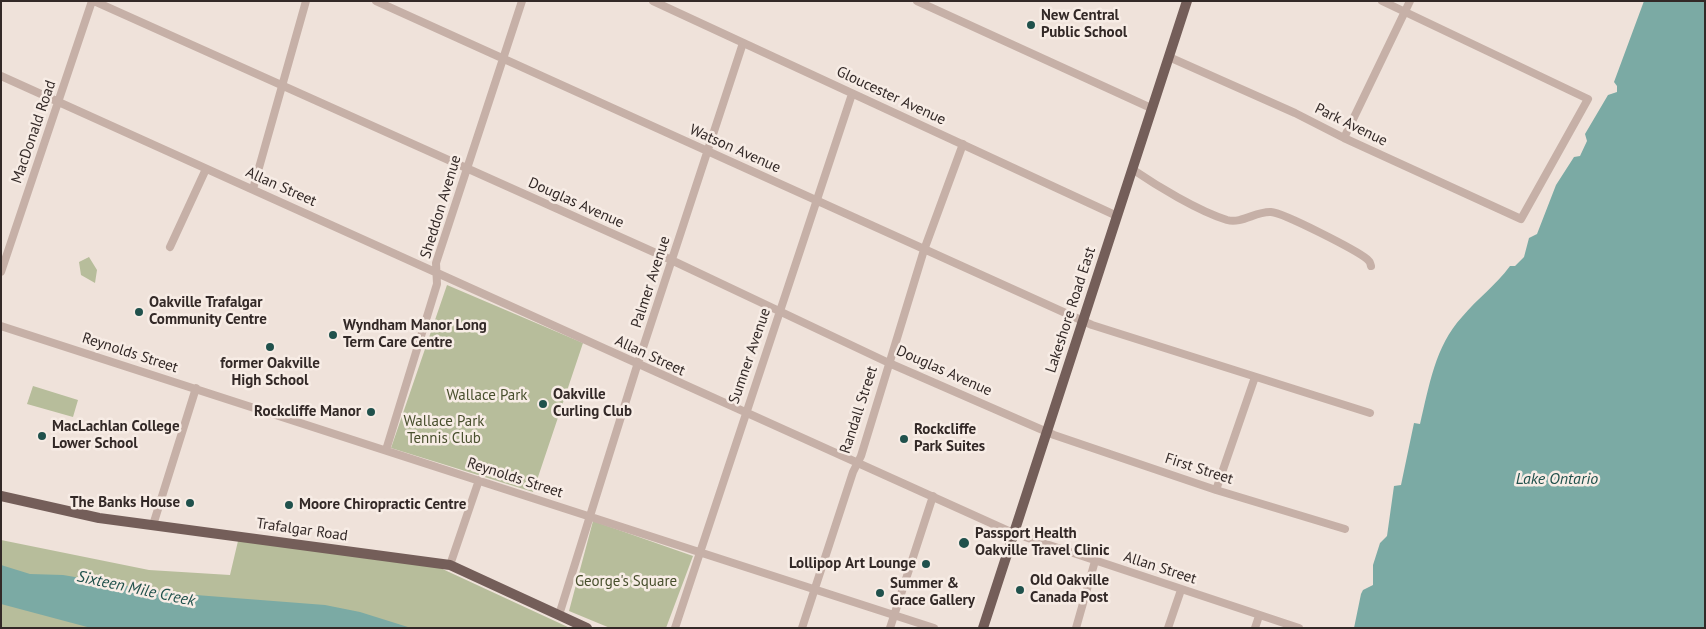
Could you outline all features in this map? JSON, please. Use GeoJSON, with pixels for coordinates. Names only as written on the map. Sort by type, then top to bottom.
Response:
{"type":"FeatureCollection","features":[{"type":"Feature","properties":{"kind":"main road","name":"Lakeshore Road East"},"geometry":{"type":"LineString","coordinates":[[983,628],[1151,108],[1188,1]]}},
{"type":"Feature","properties":{"kind":"main road","name":"Trafalgar Road"},"geometry":{"type":"LineString","coordinates":[[1,496],[99,518],[450,565],[587,628]]}},
{"type":"Feature","properties":{"kind":"street","name":"Douglas Avenue"},"geometry":{"type":"LineString","coordinates":[[93,1],[283,84],[466,170],[672,260],[889,362],[1046,431]]}},
{"type":"Feature","properties":{"kind":"street","name":"MacDonald Road"},"geometry":{"type":"LineString","coordinates":[[1,272],[93,1]]}},
{"type":"Feature","properties":{"kind":"street"},"geometry":{"type":"LineString","coordinates":[[252,189],[306,1]]}},
{"type":"Feature","properties":{"kind":"street","name":"Watson Avenue"},"geometry":{"type":"LineString","coordinates":[[376,1],[1083,321],[1370,413]]}},
{"type":"Feature","properties":{"kind":"street","name":"Sheddon Avenue"},"geometry":{"type":"LineString","coordinates":[[386,450],[437,284],[436,263],[522,1]]}},
{"type":"Feature","properties":{"kind":"street","name":"Gloucester Avenue"},"geometry":{"type":"LineString","coordinates":[[653,1],[1117,216]]}},
{"type":"Feature","properties":{"kind":"street"},"geometry":{"type":"LineString","coordinates":[[917,1],[1151,108]]}},
{"type":"Feature","properties":{"kind":"street"},"geometry":{"type":"LineString","coordinates":[[1382,1],[1405,12]]}},
{"type":"Feature","properties":{"kind":"street"},"geometry":{"type":"LineString","coordinates":[[1344,138],[1410,1]]}},
{"type":"Feature","properties":{"kind":"street","name":"Park Avenue"},"geometry":{"type":"LineString","coordinates":[[1169,57],[1295,113],[1344,138],[1520,219],[1588,99],[1405,12]]}},
{"type":"Feature","properties":{"kind":"street","name":"Palmer Avenue"},"geometry":{"type":"LineString","coordinates":[[559,616],[589,516],[743,43]]}},
{"type":"Feature","properties":{"kind":"street","name":"Allan Street"},"geometry":{"type":"LineString","coordinates":[[1,76],[745,414],[858,462],[1013,533],[1299,628]]}},
{"type":"Feature","properties":{"kind":"street","name":"Sumner Avenue"},"geometry":{"type":"LineString","coordinates":[[675,628],[852,94]]}},
{"type":"Feature","properties":{"kind":"street","name":"Randall Street"},"geometry":{"type":"LineString","coordinates":[[802,628],[858,462],[924,250],[962,144]]}},
{"type":"Feature","properties":{"kind":"street"},"geometry":{"type":"LineString","coordinates":[[170,247],[206,168]]}},
{"type":"Feature","properties":{"kind":"street"},"geometry":{"type":"LineString","coordinates":[[1132,169],[1184,200],[1226,220],[1239,220],[1261,212],[1274,212],[1282,215],[1356,252],[1369,260],[1371,266]]}},
{"type":"Feature","properties":{"kind":"street","name":"Reynolds Street"},"geometry":{"type":"LineString","coordinates":[[1,326],[934,628]]}},
{"type":"Feature","properties":{"kind":"street"},"geometry":{"type":"LineString","coordinates":[[1216,490],[1255,377]]}},
{"type":"Feature","properties":{"kind":"street"},"geometry":{"type":"LineString","coordinates":[[153,526],[196,388]]}},
{"type":"Feature","properties":{"kind":"street","name":"First Street"},"geometry":{"type":"LineString","coordinates":[[1046,431],[1216,490],[1345,529]]}},
{"type":"Feature","properties":{"kind":"street"},"geometry":{"type":"LineString","coordinates":[[450,565],[479,480]]}},
{"type":"Feature","properties":{"kind":"street"},"geometry":{"type":"LineString","coordinates":[[890,628],[934,496]]}},
{"type":"Feature","properties":{"kind":"street"},"geometry":{"type":"LineString","coordinates":[[1076,628],[1095,561]]}},
{"type":"Feature","properties":{"kind":"street"},"geometry":{"type":"LineString","coordinates":[[1168,628],[1181,590]]}},
{"type":"Feature","properties":{"kind":"street"},"geometry":{"type":"LineString","coordinates":[[1255,628],[1259,616]]}},
{"type":"Feature","properties":{"kind":"green space"},"geometry":{"type":"Polygon","coordinates":[[[89,257],[97,270],[95,283],[81,275],[79,262],[89,257]]]}},
{"type":"Feature","properties":{"kind":"green space","name":"Wallace Park"},"geometry":{"type":"Polygon","coordinates":[[[447,285],[583,343],[533,492],[391,448],[447,285]]]}},
{"type":"Feature","properties":{"kind":"green space"},"geometry":{"type":"Polygon","coordinates":[[[33,386],[78,400],[73,417],[27,404],[33,386]]]}},
{"type":"Feature","properties":{"kind":"green space","name":"George's Square"},"geometry":{"type":"Polygon","coordinates":[[[593,521],[693,556],[666,628],[610,628],[569,611],[593,521]]]}},
{"type":"Feature","properties":{"kind":"green space"},"geometry":{"type":"Polygon","coordinates":[[[1,540],[149,570],[230,575],[238,541],[436,566],[570,628],[1,628],[1,540]]]}},
{"type":"Feature","properties":{"kind":"water","name":"Lake Ontario"},"geometry":{"type":"Polygon","coordinates":[[[1644,1],[1705,1],[1705,628],[1354,628],[1361,594],[1363,590],[1373,585],[1373,565],[1380,543],[1387,536],[1394,486],[1401,485],[1414,423],[1420,424],[1434,368],[1445,341],[1453,328],[1474,304],[1510,266],[1515,266],[1524,257],[1529,238],[1537,234],[1556,185],[1574,157],[1580,156],[1587,141],[1585,134],[1608,95],[1617,92],[1617,86],[1614,82],[1644,1]]]}},
{"type":"Feature","properties":{"kind":"water","name":"Sixteen Mile Creek"},"geometry":{"type":"Polygon","coordinates":[[[1,565],[30,574],[63,575],[170,593],[325,605],[360,612],[411,628],[91,628],[1,604],[1,565]]]}},
{"type":"Feature","properties":{"kind":"place","name":"New Central Public School"},"geometry":{"type":"Point","coordinates":[1031,25]}},
{"type":"Feature","properties":{"kind":"place","name":"Oakville Trafalgar Community Centre"},"geometry":{"type":"Point","coordinates":[139,312]}},
{"type":"Feature","properties":{"kind":"place","name":"Wyndham Manor Long Term Care Centre"},"geometry":{"type":"Point","coordinates":[333,335]}},
{"type":"Feature","properties":{"kind":"place","name":"former Oakville High School"},"geometry":{"type":"Point","coordinates":[270,347]}},
{"type":"Feature","properties":{"kind":"place","name":"Oakville Curling Club"},"geometry":{"type":"Point","coordinates":[543,404]}},
{"type":"Feature","properties":{"kind":"place","name":"Rockcliffe Manor"},"geometry":{"type":"Point","coordinates":[371,412]}},
{"type":"Feature","properties":{"kind":"place","name":"MacLachlan College Lower School"},"geometry":{"type":"Point","coordinates":[42,436]}},
{"type":"Feature","properties":{"kind":"place","name":"Rockcliffe Park Suites"},"geometry":{"type":"Point","coordinates":[904,439]}},
{"type":"Feature","properties":{"kind":"place","name":"The Banks House"},"geometry":{"type":"Point","coordinates":[190,503]}},
{"type":"Feature","properties":{"kind":"place","name":"Moore Chiropractic Centre"},"geometry":{"type":"Point","coordinates":[289,505]}},
{"type":"Feature","properties":{"kind":"place","name":"Passport Health Oakville Travel Clinic"},"geometry":{"type":"Point","coordinates":[964,543]}},
{"type":"Feature","properties":{"kind":"place","name":"Lollipop Art Lounge"},"geometry":{"type":"Point","coordinates":[926,564]}},
{"type":"Feature","properties":{"kind":"place","name":"Old Oakville Canada Post"},"geometry":{"type":"Point","coordinates":[1020,590]}},
{"type":"Feature","properties":{"kind":"place","name":"Summer & Grace Gallery"},"geometry":{"type":"Point","coordinates":[880,593]}},
{"type":"Feature","properties":{"kind":"park label","name":"Wallace Park Tennis Club"},"geometry":{"type":"Point","coordinates":[444,430]}}]}
